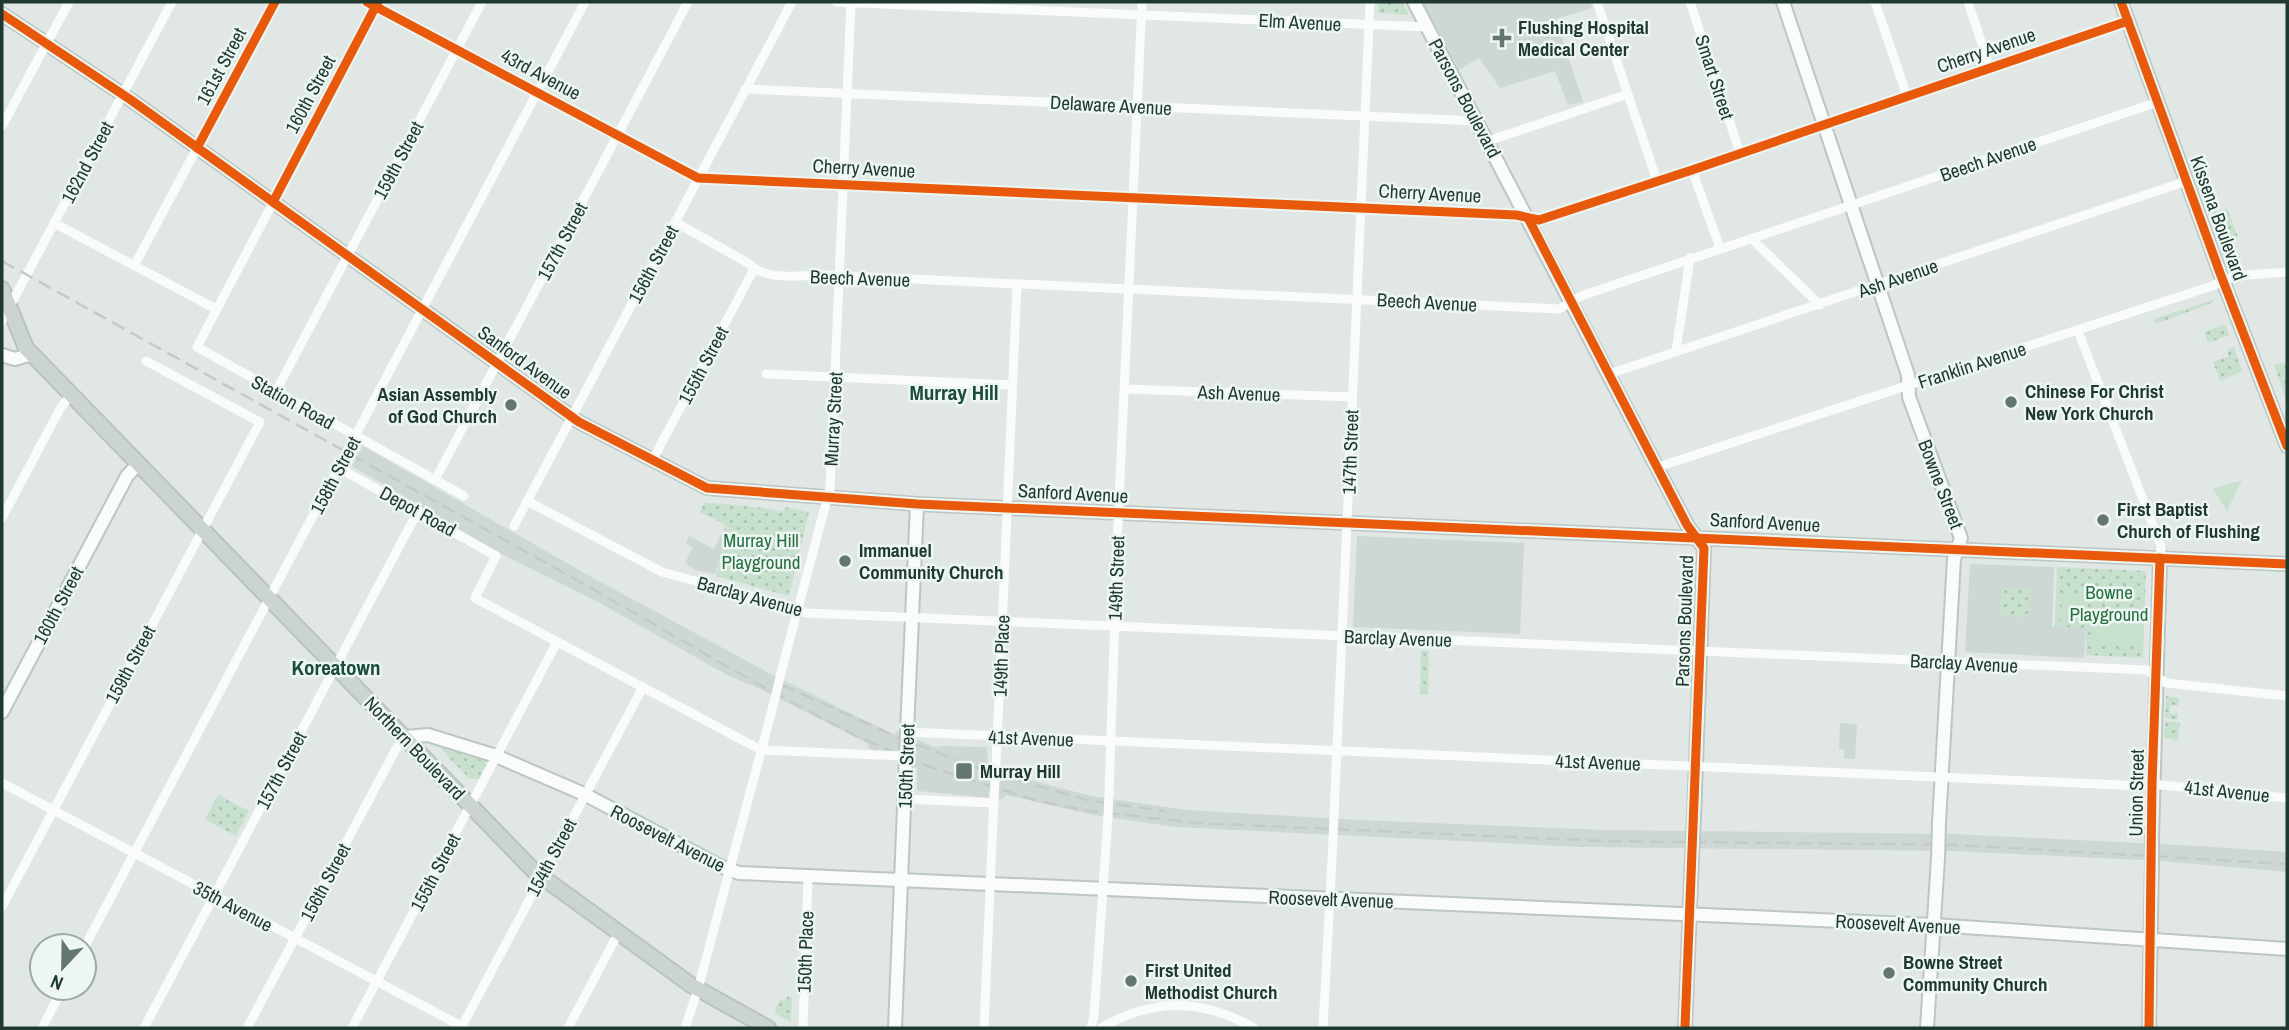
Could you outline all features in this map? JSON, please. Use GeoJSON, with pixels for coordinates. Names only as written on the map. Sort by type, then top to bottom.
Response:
{"type":"FeatureCollection","features":[{"type":"Feature","properties":{"kind":"main road","name":"Northern Boulevard"},"geometry":{"type":"LineString","coordinates":[[2,291],[26,348],[541,876],[698,989],[768,1028]]}},
{"type":"Feature","properties":{"kind":"street"},"geometry":{"type":"LineString","coordinates":[[2,126],[69,2]]}},
{"type":"Feature","properties":{"kind":"street","name":"162nd Street"},"geometry":{"type":"LineString","coordinates":[[2,321],[172,2]]}},
{"type":"Feature","properties":{"kind":"street","name":"161st Street"},"geometry":{"type":"LineString","coordinates":[[134,266],[275,2]]}},
{"type":"Feature","properties":{"kind":"street","name":"159th Street"},"geometry":{"type":"LineString","coordinates":[[275,393],[482,2]]}},
{"type":"Feature","properties":{"kind":"street","name":"158th Street"},"geometry":{"type":"LineString","coordinates":[[92,932],[585,2]]}},
{"type":"Feature","properties":{"kind":"street","name":"157th Street"},"geometry":{"type":"LineString","coordinates":[[435,480],[688,2]]}},
{"type":"Feature","properties":{"kind":"street","name":"156th Street"},"geometry":{"type":"LineString","coordinates":[[514,526],[792,2]]}},
{"type":"Feature","properties":{"kind":"street","name":"Elm Avenue"},"geometry":{"type":"LineString","coordinates":[[836,2],[1427,27]]}},
{"type":"Feature","properties":{"kind":"street","name":"Murray Street"},"geometry":{"type":"LineString","coordinates":[[685,1028],[730,871],[830,488],[851,2]]}},
{"type":"Feature","properties":{"kind":"street","name":"149th Street"},"geometry":{"type":"LineString","coordinates":[[1091,1028],[1108,817],[1142,2]]}},
{"type":"Feature","properties":{"kind":"street","name":"147th Street"},"geometry":{"type":"LineString","coordinates":[[1324,1028],[1370,2]]}},
{"type":"Feature","properties":{"kind":"street","name":"Parsons Boulevard"},"geometry":{"type":"LineString","coordinates":[[1414,2],[1687,525],[1704,548],[1685,1028]]}},
{"type":"Feature","properties":{"kind":"street"},"geometry":{"type":"LineString","coordinates":[[1597,2],[1657,181]]}},
{"type":"Feature","properties":{"kind":"street","name":"Smart Street"},"geometry":{"type":"LineString","coordinates":[[1690,2],[1740,153]]}},
{"type":"Feature","properties":{"kind":"street","name":"Bowne Street"},"geometry":{"type":"LineString","coordinates":[[1783,2],[1908,375],[1909,397],[1961,538],[1954,559],[1927,1028]]}},
{"type":"Feature","properties":{"kind":"street"},"geometry":{"type":"LineString","coordinates":[[1875,2],[1907,96]]}},
{"type":"Feature","properties":{"kind":"street"},"geometry":{"type":"LineString","coordinates":[[1968,2],[1990,68]]}},
{"type":"Feature","properties":{"kind":"street","name":"Kissena Boulevard"},"geometry":{"type":"LineString","coordinates":[[2121,2],[2223,282],[2283,423],[2287,446]]}},
{"type":"Feature","properties":{"kind":"street","name":"43rd Avenue"},"geometry":{"type":"LineString","coordinates":[[374,3],[698,178]]}},
{"type":"Feature","properties":{"kind":"street","name":"160th Street"},"geometry":{"type":"LineString","coordinates":[[197,347],[374,3]]}},
{"type":"Feature","properties":{"kind":"street","name":"Sanford Avenue"},"geometry":{"type":"LineString","coordinates":[[2,14],[123,94],[572,417],[706,488],[917,503],[2287,564]]}},
{"type":"Feature","properties":{"kind":"street","name":"Cherry Avenue"},"geometry":{"type":"LineString","coordinates":[[698,178],[1361,207],[1516,215],[1539,220],[2128,21]]}},
{"type":"Feature","properties":{"kind":"street","name":"Delaware Avenue"},"geometry":{"type":"LineString","coordinates":[[745,89],[1477,121]]}},
{"type":"Feature","properties":{"kind":"street"},"geometry":{"type":"LineString","coordinates":[[1488,141],[1628,94]]}},
{"type":"Feature","properties":{"kind":"street","name":"Beech Avenue"},"geometry":{"type":"LineString","coordinates":[[675,222],[754,269],[771,275],[1559,309],[1581,296],[1690,258],[1753,240],[2158,102]]}},
{"type":"Feature","properties":{"kind":"street"},"geometry":{"type":"LineString","coordinates":[[1692,170],[1720,248]]}},
{"type":"Feature","properties":{"kind":"street","name":"Ash Avenue"},"geometry":{"type":"LineString","coordinates":[[1609,374],[2187,181]]}},
{"type":"Feature","properties":{"kind":"street"},"geometry":{"type":"LineString","coordinates":[[54,223],[216,309]]}},
{"type":"Feature","properties":{"kind":"street"},"geometry":{"type":"LineString","coordinates":[[1753,240],[1820,305]]}},
{"type":"Feature","properties":{"kind":"street"},"geometry":{"type":"LineString","coordinates":[[1676,351],[1690,258]]}},
{"type":"Feature","properties":{"kind":"street","name":"155th Street"},"geometry":{"type":"LineString","coordinates":[[652,461],[754,269]]}},
{"type":"Feature","properties":{"kind":"street","name":"Franklin Avenue"},"geometry":{"type":"LineString","coordinates":[[1658,467],[2078,331],[2235,276],[2287,272]]}},
{"type":"Feature","properties":{"kind":"street","name":"149th Place"},"geometry":{"type":"LineString","coordinates":[[984,1028],[1017,284]]}},
{"type":"Feature","properties":{"kind":"street","name":"Union Street"},"geometry":{"type":"LineString","coordinates":[[2078,331],[2161,546],[2152,784],[2149,1028]]}},
{"type":"Feature","properties":{"kind":"street","name":"Station Road"},"geometry":{"type":"LineString","coordinates":[[197,347],[275,393],[464,496]]}},
{"type":"Feature","properties":{"kind":"street"},"geometry":{"type":"LineString","coordinates":[[2,355],[15,359],[32,354]]}},
{"type":"Feature","properties":{"kind":"street","name":"159th Street"},"geometry":{"type":"LineString","coordinates":[[2,908],[260,422],[146,360]]}},
{"type":"Feature","properties":{"kind":"street"},"geometry":{"type":"LineString","coordinates":[[766,374],[1012,385]]}},
{"type":"Feature","properties":{"kind":"street","name":"Ash Avenue"},"geometry":{"type":"LineString","coordinates":[[1125,389],[1352,397]]}},
{"type":"Feature","properties":{"kind":"street"},"geometry":{"type":"LineString","coordinates":[[2,518],[61,407],[71,395]]}},
{"type":"Feature","properties":{"kind":"street","name":"160th Street"},"geometry":{"type":"LineString","coordinates":[[2,712],[127,476],[138,464]]}},
{"type":"Feature","properties":{"kind":"street","name":"Depot Road"},"geometry":{"type":"LineString","coordinates":[[339,468],[496,556],[475,598],[557,642]]}},
{"type":"Feature","properties":{"kind":"street","name":"Barclay Avenue"},"geometry":{"type":"LineString","coordinates":[[527,501],[662,572],[806,613],[2147,670],[2166,683],[2287,696]]}},
{"type":"Feature","properties":{"kind":"street","name":"150th Street"},"geometry":{"type":"LineString","coordinates":[[895,1028],[917,503]]}},
{"type":"Feature","properties":{"kind":"street","name":"157th Street"},"geometry":{"type":"LineString","coordinates":[[144,1028],[418,511]]}},
{"type":"Feature","properties":{"kind":"street"},"geometry":{"type":"LineString","coordinates":[[557,642],[761,750],[906,756]]}},
{"type":"Feature","properties":{"kind":"street","name":"155th Street"},"geometry":{"type":"LineString","coordinates":[[352,1028],[557,642]]}},
{"type":"Feature","properties":{"kind":"street","name":"154th Street"},"geometry":{"type":"LineString","coordinates":[[463,1028],[642,687]]}},
{"type":"Feature","properties":{"kind":"street","name":"41st Avenue"},"geometry":{"type":"LineString","coordinates":[[907,732],[2144,786],[2152,784],[2287,797]]}},
{"type":"Feature","properties":{"kind":"street","name":"Roosevelt Avenue"},"geometry":{"type":"LineString","coordinates":[[405,737],[428,735],[496,756],[584,794],[738,873],[1933,925],[2287,949]]}},
{"type":"Feature","properties":{"kind":"street","name":"156th Street"},"geometry":{"type":"LineString","coordinates":[[247,1028],[396,749],[405,737]]}},
{"type":"Feature","properties":{"kind":"street","name":"35th Avenue"},"geometry":{"type":"LineString","coordinates":[[2,783],[463,1028]]}},
{"type":"Feature","properties":{"kind":"street"},"geometry":{"type":"LineString","coordinates":[[905,799],[994,800]]}},
{"type":"Feature","properties":{"kind":"street","name":"150th Place"},"geometry":{"type":"LineString","coordinates":[[803,1028],[808,877]]}},
{"type":"Feature","properties":{"kind":"street"},"geometry":{"type":"LineString","coordinates":[[568,1028],[619,932]]}},
{"type":"Feature","properties":{"kind":"street"},"geometry":{"type":"LineString","coordinates":[[41,1028],[55,1002]]}},
{"type":"Feature","properties":{"kind":"street"},"geometry":{"type":"LineString","coordinates":[[1101,1028],[1139,1010],[1168,1005],[1222,1013],[1254,1028]]}},
{"type":"Feature","properties":{"kind":"shaded area","name":"Flushing Hospital Medical Center"},"geometry":{"type":"Polygon","coordinates":[[[1423,2],[1590,2],[1592,8],[1556,19],[1583,102],[1568,105],[1555,71],[1500,88],[1479,58],[1459,70],[1423,2]]]}},
{"type":"Feature","properties":{"kind":"shaded area"},"geometry":{"type":"Polygon","coordinates":[[[363,446],[586,574],[769,673],[895,735],[897,731],[937,748],[987,747],[988,763],[1009,774],[1091,796],[1187,810],[1359,820],[1605,830],[1954,834],[2199,846],[2287,852],[2287,872],[2161,861],[1953,851],[1581,847],[1175,827],[1093,815],[1006,795],[1003,799],[917,791],[917,768],[868,748],[869,744],[729,676],[598,602],[503,555],[352,466],[363,446]]]}},
{"type":"Feature","properties":{"kind":"shaded area"},"geometry":{"type":"Polygon","coordinates":[[[726,525],[729,533],[715,574],[696,570],[685,563],[693,547],[686,543],[689,536],[714,549],[726,525]]]}},
{"type":"Feature","properties":{"kind":"shaded area"},"geometry":{"type":"Polygon","coordinates":[[[1357,536],[1524,543],[1520,634],[1353,627],[1357,536]]]}},
{"type":"Feature","properties":{"kind":"shaded area"},"geometry":{"type":"Polygon","coordinates":[[[1970,564],[2054,567],[2052,627],[2086,628],[2084,658],[1965,652],[1970,564]]]}},
{"type":"Feature","properties":{"kind":"shaded area"},"geometry":{"type":"Polygon","coordinates":[[[1840,723],[1857,724],[1855,759],[1844,758],[1844,750],[1839,749],[1840,723]]]}},
{"type":"Feature","properties":{"kind":"green space"},"geometry":{"type":"Polygon","coordinates":[[[1379,2],[1402,2],[1409,15],[1378,13],[1379,2]]]}},
{"type":"Feature","properties":{"kind":"green space"},"geometry":{"type":"Polygon","coordinates":[[[2227,208],[2238,237],[2223,244],[2212,213],[2227,208]]]}},
{"type":"Feature","properties":{"kind":"green space"},"geometry":{"type":"Polygon","coordinates":[[[2213,300],[2214,302],[2156,324],[2154,319],[2213,300]]]}},
{"type":"Feature","properties":{"kind":"green space"},"geometry":{"type":"Polygon","coordinates":[[[2225,324],[2229,335],[2208,343],[2204,332],[2225,324]]]}},
{"type":"Feature","properties":{"kind":"green space"},"geometry":{"type":"Polygon","coordinates":[[[2234,347],[2242,371],[2220,381],[2213,362],[2229,356],[2227,350],[2234,347]]]}},
{"type":"Feature","properties":{"kind":"green space"},"geometry":{"type":"Polygon","coordinates":[[[2287,363],[2287,402],[2274,364],[2287,363]]]}},
{"type":"Feature","properties":{"kind":"green space"},"geometry":{"type":"Polygon","coordinates":[[[2242,480],[2227,511],[2213,489],[2242,480]]]}},
{"type":"Feature","properties":{"kind":"green space","name":"Murray Hill Playground"},"geometry":{"type":"Polygon","coordinates":[[[704,503],[783,512],[785,507],[809,512],[789,596],[716,576],[729,529],[700,512],[704,503]]]}},
{"type":"Feature","properties":{"kind":"green space"},"geometry":{"type":"Polygon","coordinates":[[[729,533],[738,536],[731,566],[721,563],[729,533]]]}},
{"type":"Feature","properties":{"kind":"green space","name":"Bowne Playground"},"geometry":{"type":"Polygon","coordinates":[[[2057,567],[2146,571],[2143,658],[2086,655],[2086,628],[2055,627],[2057,567]]]}},
{"type":"Feature","properties":{"kind":"green space"},"geometry":{"type":"Polygon","coordinates":[[[2002,587],[2030,588],[2028,617],[2000,615],[2002,587]]]}},
{"type":"Feature","properties":{"kind":"green space"},"geometry":{"type":"Polygon","coordinates":[[[2062,593],[2084,593],[2085,624],[2061,623],[2062,593]]]}},
{"type":"Feature","properties":{"kind":"green space"},"geometry":{"type":"Polygon","coordinates":[[[2092,614],[2144,616],[2143,645],[2090,643],[2092,614]]]}},
{"type":"Feature","properties":{"kind":"green space"},"geometry":{"type":"Polygon","coordinates":[[[1421,650],[1429,651],[1428,695],[1420,695],[1421,650]]]}},
{"type":"Feature","properties":{"kind":"green space"},"geometry":{"type":"Polygon","coordinates":[[[2166,696],[2179,698],[2178,706],[2171,705],[2170,713],[2178,714],[2177,720],[2165,718],[2166,696]]]}},
{"type":"Feature","properties":{"kind":"green space"},"geometry":{"type":"Polygon","coordinates":[[[2165,721],[2180,723],[2178,741],[2164,737],[2165,721]]]}},
{"type":"Feature","properties":{"kind":"green space"},"geometry":{"type":"Polygon","coordinates":[[[441,747],[485,761],[486,765],[479,779],[470,779],[441,747]]]}},
{"type":"Feature","properties":{"kind":"green space"},"geometry":{"type":"Polygon","coordinates":[[[218,795],[249,811],[236,836],[205,819],[218,795]]]}},
{"type":"Feature","properties":{"kind":"green space"},"geometry":{"type":"Polygon","coordinates":[[[788,996],[792,998],[791,1022],[776,1014],[775,1010],[781,998],[784,1001],[788,996]]]}},
{"type":"Feature","properties":{"kind":"railway"},"geometry":{"type":"LineString","coordinates":[[2,261],[575,579],[756,683],[860,738],[933,768],[1038,801],[1089,811],[1197,823],[1602,841],[1959,845],[2287,864]]}},
{"type":"Feature","properties":{"kind":"railway"},"geometry":{"type":"LineString","coordinates":[[782,685],[897,737],[989,772],[1091,801],[1165,811]]}},
{"type":"Feature","properties":{"kind":"cycle path"},"geometry":{"type":"LineString","coordinates":[[197,148],[275,2]]}},
{"type":"Feature","properties":{"kind":"cycle path"},"geometry":{"type":"LineString","coordinates":[[367,2],[698,178],[1516,215],[1539,220],[2128,21]]}},
{"type":"Feature","properties":{"kind":"cycle path"},"geometry":{"type":"LineString","coordinates":[[273,202],[378,2]]}},
{"type":"Feature","properties":{"kind":"cycle path"},"geometry":{"type":"LineString","coordinates":[[2121,2],[2220,273],[2287,446]]}},
{"type":"Feature","properties":{"kind":"cycle path"},"geometry":{"type":"LineString","coordinates":[[2,14],[131,100],[579,422],[707,488],[917,504],[2287,564]]}},
{"type":"Feature","properties":{"kind":"cycle path"},"geometry":{"type":"LineString","coordinates":[[1528,218],[1687,525],[1704,548],[1685,1028]]}},
{"type":"Feature","properties":{"kind":"cycle path"},"geometry":{"type":"LineString","coordinates":[[2149,1028],[2152,784],[2160,558]]}},
{"type":"Feature","properties":{"kind":"place","name":"Flushing Hospital Medical Center"},"geometry":{"type":"Point","coordinates":[1502,38]}},
{"type":"Feature","properties":{"kind":"place","name":"Chinese For Christ New York Church"},"geometry":{"type":"Point","coordinates":[2011,402]}},
{"type":"Feature","properties":{"kind":"place","name":"Asian Assembly of God Church"},"geometry":{"type":"Point","coordinates":[511,405]}},
{"type":"Feature","properties":{"kind":"place","name":"First Baptist Church of Flushing"},"geometry":{"type":"Point","coordinates":[2103,520]}},
{"type":"Feature","properties":{"kind":"place","name":"Immanuel Community Church"},"geometry":{"type":"Point","coordinates":[845,561]}},
{"type":"Feature","properties":{"kind":"place","name":"Murray Hill"},"geometry":{"type":"Point","coordinates":[964,771]}},
{"type":"Feature","properties":{"kind":"place","name":"Bowne Street Community Church"},"geometry":{"type":"Point","coordinates":[1889,973]}},
{"type":"Feature","properties":{"kind":"place","name":"First United Methodist Church"},"geometry":{"type":"Point","coordinates":[1131,981]}},
{"type":"Feature","properties":{"kind":"district","name":"Murray Hill"},"geometry":{"type":"Point","coordinates":[954,392]}},
{"type":"Feature","properties":{"kind":"district","name":"Koreatown"},"geometry":{"type":"Point","coordinates":[336,667]}}]}
